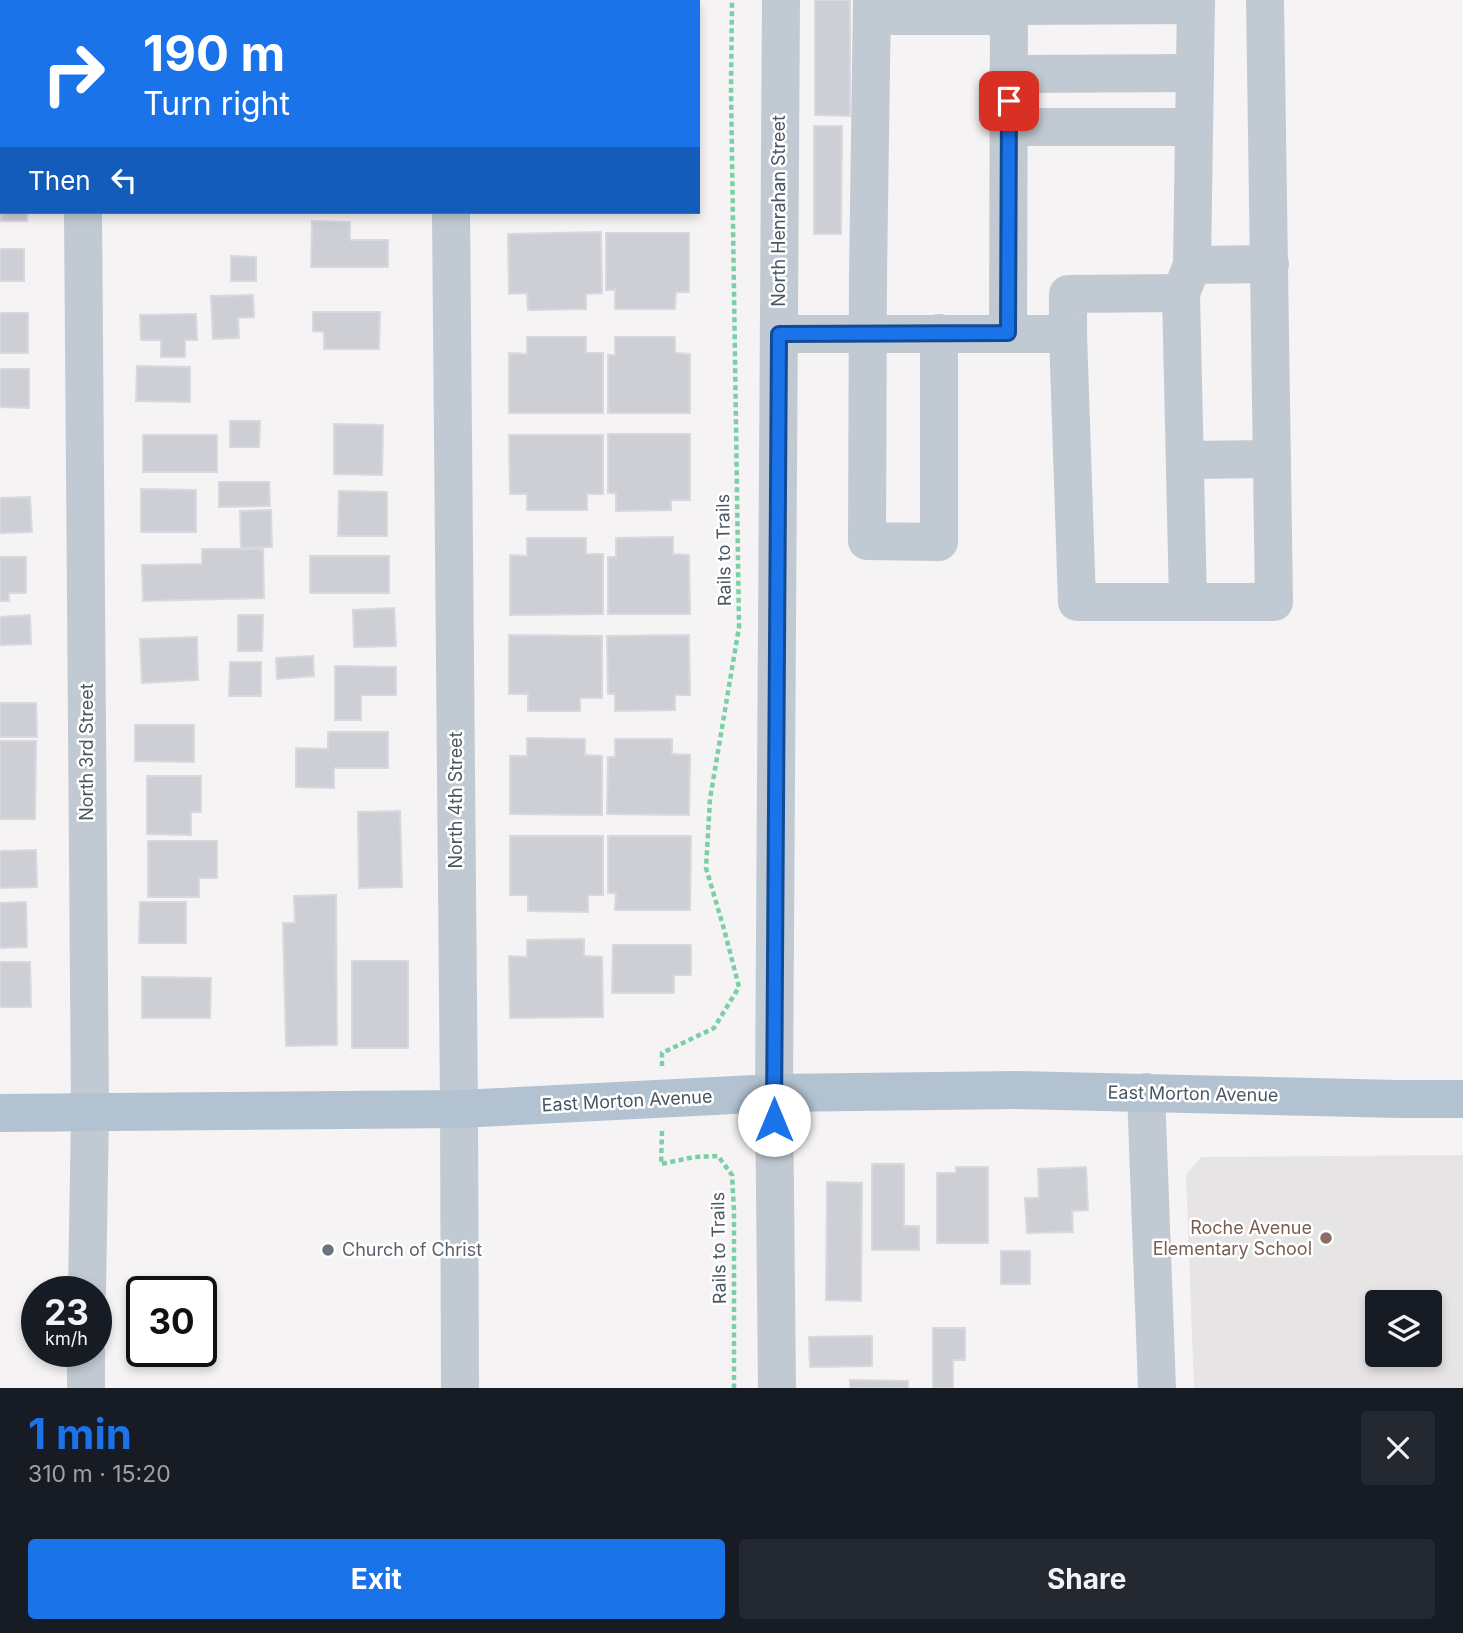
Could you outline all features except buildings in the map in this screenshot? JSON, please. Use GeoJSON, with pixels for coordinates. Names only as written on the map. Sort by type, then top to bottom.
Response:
{"type":"FeatureCollection","features":[{"type":"Feature","properties":{"kind":"main road","name":"East Morton Avenue"},"geometry":{"type":"LineString","coordinates":[[0,1113],[459,1109],[774,1093],[1017,1090],[1463,1099]]}},
{"type":"Feature","properties":{"kind":"street","name":"North Henrahan Street"},"geometry":{"type":"LineString","coordinates":[[776,1388],[774,1093],[781,0]]}},
{"type":"Feature","properties":{"kind":"street"},"geometry":{"type":"LineString","coordinates":[[1265,0],[1270,264],[1274,602],[1077,602],[1068,294],[1186,279],[1270,264]]}},
{"type":"Feature","properties":{"kind":"street"},"geometry":{"type":"LineString","coordinates":[[1008,333],[1009,6],[1196,3],[1194,127],[1186,279],[1185,460],[1188,602]]}},
{"type":"Feature","properties":{"kind":"street"},"geometry":{"type":"LineString","coordinates":[[939,333],[939,542],[867,541],[872,8],[1009,16]]}},
{"type":"Feature","properties":{"kind":"street"},"geometry":{"type":"LineString","coordinates":[[1009,74],[1195,74]]}},
{"type":"Feature","properties":{"kind":"street"},"geometry":{"type":"LineString","coordinates":[[1009,127],[1194,127]]}},
{"type":"Feature","properties":{"kind":"street","name":"North 3rd Street"},"geometry":{"type":"LineString","coordinates":[[83,214],[90,1112],[87,1276]]}},
{"type":"Feature","properties":{"kind":"street","name":"North 4th Street"},"geometry":{"type":"LineString","coordinates":[[451,214],[460,1388]]}},
{"type":"Feature","properties":{"kind":"street"},"geometry":{"type":"LineString","coordinates":[[779,334],[1068,334]]}},
{"type":"Feature","properties":{"kind":"street"},"geometry":{"type":"LineString","coordinates":[[1185,460],[1272,459]]}},
{"type":"Feature","properties":{"kind":"street"},"geometry":{"type":"LineString","coordinates":[[1146,1092],[1157,1388]]}},
{"type":"Feature","properties":{"kind":"street"},"geometry":{"type":"LineString","coordinates":[[86,1367],[86,1388]]}},
{"type":"Feature","properties":{"kind":"path","name":"Rails to Trails"},"geometry":{"type":"LineString","coordinates":[[663,1053],[714,1028],[739,987],[706,869],[710,799],[739,627],[732,0]]}},
{"type":"Feature","properties":{"kind":"path","name":"Rails to Trails"},"geometry":{"type":"LineString","coordinates":[[662,1136],[661,1164],[694,1157],[718,1156],[732,1175],[734,1388]]}},
{"type":"Feature","properties":{"kind":"shaded area","name":"Roche Avenue Elementary School"},"geometry":{"type":"Polygon","coordinates":[[[1463,1155],[1463,1388],[1194,1388],[1186,1175],[1201,1157],[1463,1155]]]}},
{"type":"Feature","properties":{"kind":"place","name":"Roche Avenue Elementary School"},"geometry":{"type":"Point","coordinates":[1326,1238]}},
{"type":"Feature","properties":{"kind":"place","name":"Church of Christ"},"geometry":{"type":"Point","coordinates":[328,1250]}},
{"type":"Feature","properties":{"kind":"route"},"geometry":{"type":"LineString","coordinates":[[774,1120],[779,334],[1008,333],[1009,101]]}}]}
